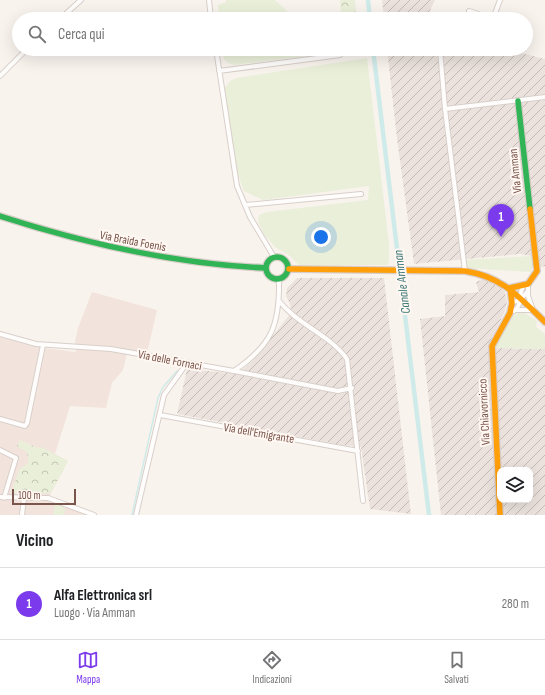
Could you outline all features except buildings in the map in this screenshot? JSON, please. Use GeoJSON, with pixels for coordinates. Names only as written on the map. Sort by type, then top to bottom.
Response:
{"type":"FeatureCollection","features":[{"type":"Feature","properties":{"kind":"street"},"geometry":{"type":"LineString","coordinates":[[68,12],[81,0]]}},
{"type":"Feature","properties":{"kind":"street"},"geometry":{"type":"LineString","coordinates":[[209,0],[211,12]]}},
{"type":"Feature","properties":{"kind":"street"},"geometry":{"type":"LineString","coordinates":[[496,12],[500,0]]}},
{"type":"Feature","properties":{"kind":"street"},"geometry":{"type":"LineString","coordinates":[[0,76],[20,56]]}},
{"type":"Feature","properties":{"kind":"street"},"geometry":{"type":"LineString","coordinates":[[217,56],[237,186],[250,217],[274,257],[284,259],[288,263],[289,269],[285,276],[279,279],[269,276],[266,268],[268,262],[274,257]]}},
{"type":"Feature","properties":{"kind":"street"},"geometry":{"type":"LineString","coordinates":[[219,71],[332,56]]}},
{"type":"Feature","properties":{"kind":"street"},"geometry":{"type":"LineString","coordinates":[[441,56],[445,109],[465,271]]}},
{"type":"Feature","properties":{"kind":"street"},"geometry":{"type":"LineString","coordinates":[[445,109],[545,97]]}},
{"type":"Feature","properties":{"kind":"street","name":"Via Amman"},"geometry":{"type":"LineString","coordinates":[[518,100],[537,271],[520,292],[521,299]]}},
{"type":"Feature","properties":{"kind":"street"},"geometry":{"type":"LineString","coordinates":[[245,205],[361,194]]}},
{"type":"Feature","properties":{"kind":"street","name":"Via Braida Foenis"},"geometry":{"type":"LineString","coordinates":[[0,216],[91,244],[194,264],[266,268]]}},
{"type":"Feature","properties":{"kind":"street"},"geometry":{"type":"LineString","coordinates":[[289,269],[465,271],[491,276],[510,288],[545,322]]}},
{"type":"Feature","properties":{"kind":"street"},"geometry":{"type":"LineString","coordinates":[[234,370],[252,358],[271,335],[279,300],[279,279]]}},
{"type":"Feature","properties":{"kind":"street"},"geometry":{"type":"LineString","coordinates":[[510,288],[526,286]]}},
{"type":"Feature","properties":{"kind":"street","name":"Via Amman"},"geometry":{"type":"LineString","coordinates":[[526,286],[533,310]]}},
{"type":"Feature","properties":{"kind":"street","name":"Via Chiavornicco"},"geometry":{"type":"LineString","coordinates":[[510,288],[513,312]]}},
{"type":"Feature","properties":{"kind":"street"},"geometry":{"type":"LineString","coordinates":[[512,303],[521,299],[528,291]]}},
{"type":"Feature","properties":{"kind":"street","name":"Via Chiavornicco"},"geometry":{"type":"LineString","coordinates":[[500,515],[492,346],[521,299]]}},
{"type":"Feature","properties":{"kind":"street"},"geometry":{"type":"LineString","coordinates":[[279,300],[288,312],[341,350],[348,360],[363,501]]}},
{"type":"Feature","properties":{"kind":"street"},"geometry":{"type":"LineString","coordinates":[[513,312],[533,310]]}},
{"type":"Feature","properties":{"kind":"street","name":"Via delle Fornaci"},"geometry":{"type":"LineString","coordinates":[[0,334],[43,345],[111,349],[234,370],[338,391],[352,388]]}},
{"type":"Feature","properties":{"kind":"street"},"geometry":{"type":"LineString","coordinates":[[0,418],[25,426],[43,345]]}},
{"type":"Feature","properties":{"kind":"street"},"geometry":{"type":"LineString","coordinates":[[136,515],[164,395],[188,363]]}},
{"type":"Feature","properties":{"kind":"street","name":"Via dell'Emigrante"},"geometry":{"type":"LineString","coordinates":[[160,415],[358,451]]}},
{"type":"Feature","properties":{"kind":"street"},"geometry":{"type":"LineString","coordinates":[[0,450],[16,458],[2,498],[48,498],[85,513],[94,515]]}},
{"type":"Feature","properties":{"kind":"street"},"geometry":{"type":"LineString","coordinates":[[22,515],[24,498]]}},
{"type":"Feature","properties":{"kind":"shaded area"},"geometry":{"type":"Polygon","coordinates":[[[382,0],[435,0],[429,12],[383,12],[382,0]]]}},
{"type":"Feature","properties":{"kind":"shaded area"},"geometry":{"type":"Polygon","coordinates":[[[388,56],[533,56],[545,59],[545,266],[541,267],[532,256],[520,254],[414,264],[397,139],[388,56]]]}},
{"type":"Feature","properties":{"kind":"shaded area"},"geometry":{"type":"Polygon","coordinates":[[[297,278],[384,278],[411,514],[370,509],[361,447],[342,445],[177,414],[187,369],[238,374],[254,359],[291,313],[290,304],[286,296],[287,288],[297,278]]]}},
{"type":"Feature","properties":{"kind":"shaded area"},"geometry":{"type":"Polygon","coordinates":[[[484,279],[500,287],[505,292],[507,302],[505,311],[488,346],[494,348],[545,349],[545,515],[441,515],[420,319],[445,316],[445,295],[479,292],[476,282],[484,279]]]}},
{"type":"Feature","properties":{"kind":"shaded area"},"geometry":{"type":"Polygon","coordinates":[[[92,292],[157,310],[147,353],[128,350],[123,370],[112,383],[106,408],[70,406],[55,454],[68,461],[51,493],[49,501],[89,515],[0,515],[0,337],[37,347],[76,352],[75,342],[78,328],[92,292]]]}},
{"type":"Feature","properties":{"kind":"green space"},"geometry":{"type":"Polygon","coordinates":[[[226,0],[275,0],[288,12],[218,12],[218,5],[226,2],[226,0]]]}},
{"type":"Feature","properties":{"kind":"green space"},"geometry":{"type":"Polygon","coordinates":[[[340,0],[355,0],[356,12],[341,12],[340,0]]]}},
{"type":"Feature","properties":{"kind":"green space"},"geometry":{"type":"Polygon","coordinates":[[[223,56],[307,56],[234,65],[225,60],[223,56]]]}},
{"type":"Feature","properties":{"kind":"green space"},"geometry":{"type":"Polygon","coordinates":[[[367,58],[389,244],[389,262],[387,265],[299,265],[290,256],[275,247],[265,235],[258,222],[259,215],[267,212],[368,200],[369,186],[263,200],[244,191],[234,164],[225,88],[230,81],[236,78],[367,58]]]}},
{"type":"Feature","properties":{"kind":"green space"},"geometry":{"type":"Polygon","coordinates":[[[532,256],[534,262],[531,272],[466,268],[465,260],[532,256]]]}},
{"type":"Feature","properties":{"kind":"green space"},"geometry":{"type":"Polygon","coordinates":[[[518,313],[525,313],[537,321],[536,327],[545,334],[545,349],[494,348],[507,323],[514,315],[518,313]]]}},
{"type":"Feature","properties":{"kind":"green space"},"geometry":{"type":"Polygon","coordinates":[[[20,440],[38,448],[41,447],[68,461],[51,493],[11,493],[19,470],[29,462],[27,452],[17,446],[20,440]]]}},
{"type":"Feature","properties":{"kind":"green space"},"geometry":{"type":"Polygon","coordinates":[[[55,503],[65,508],[64,515],[53,515],[55,503]]]}},
{"type":"Feature","properties":{"kind":"waterway","name":"Canale Amman"},"geometry":{"type":"LineString","coordinates":[[368,0],[369,12]]}},
{"type":"Feature","properties":{"kind":"waterway","name":"Canale Amman"},"geometry":{"type":"LineString","coordinates":[[374,56],[429,515]]}},
{"type":"Feature","properties":{"kind":"waterway"},"geometry":{"type":"LineString","coordinates":[[132,515],[158,398],[163,387],[177,371]]}},
{"type":"Feature","properties":{"kind":"traffic: fast"},"geometry":{"type":"LineString","coordinates":[[518,101],[530,209]]}},
{"type":"Feature","properties":{"kind":"traffic: fast"},"geometry":{"type":"LineString","coordinates":[[0,216],[98,244],[131,251],[198,262],[266,268]]}},
{"type":"Feature","properties":{"kind":"traffic: fast"},"geometry":{"type":"LineString","coordinates":[[273,257],[281,257],[288,264],[288,268],[288,272],[281,279],[273,279],[266,272],[266,264],[273,257]]}},
{"type":"Feature","properties":{"kind":"traffic: slow"},"geometry":{"type":"LineString","coordinates":[[500,515],[492,346],[510,313],[512,303],[510,288],[528,284],[537,271],[530,209]]}},
{"type":"Feature","properties":{"kind":"traffic: slow"},"geometry":{"type":"LineString","coordinates":[[289,269],[465,271],[490,278],[510,289],[545,322]]}},
{"type":"Feature","properties":{"kind":"place","name":"Alfa Elettronica srl"},"geometry":{"type":"Point","coordinates":[501,237]}}]}
